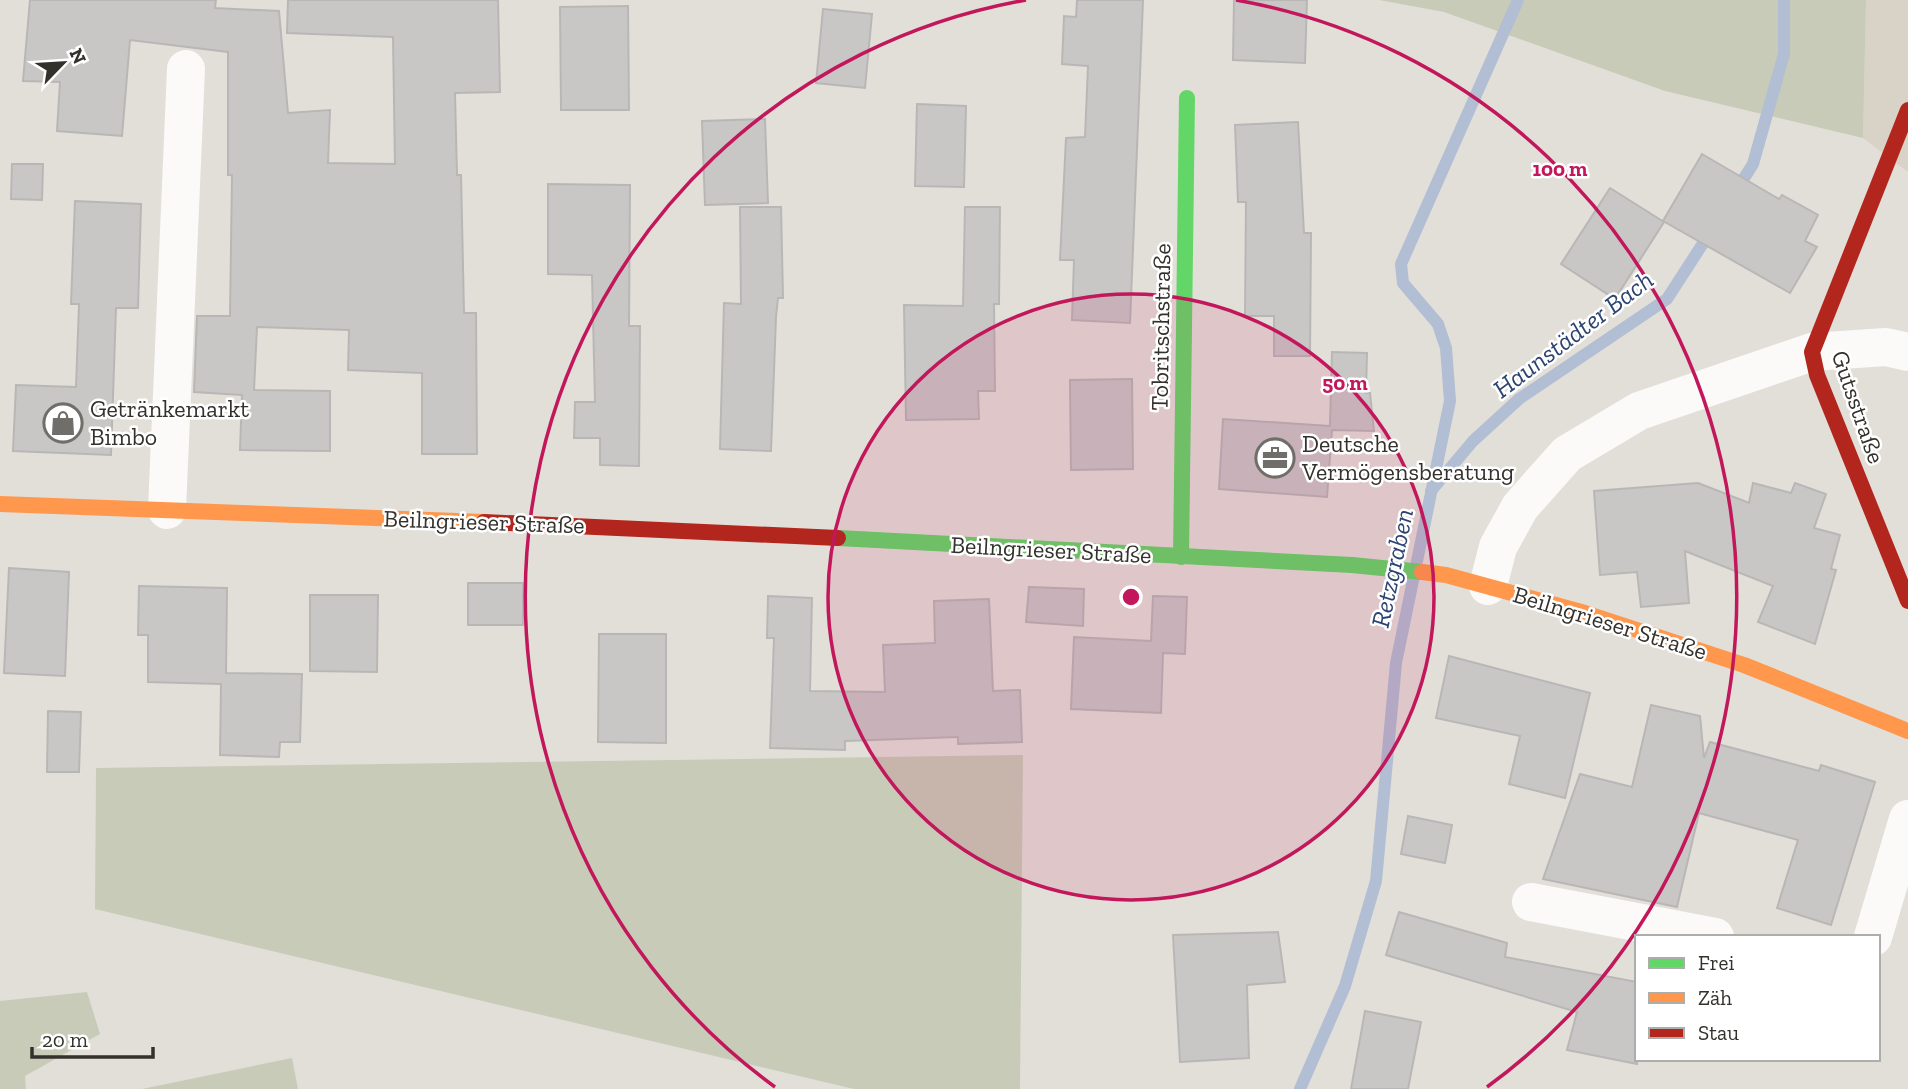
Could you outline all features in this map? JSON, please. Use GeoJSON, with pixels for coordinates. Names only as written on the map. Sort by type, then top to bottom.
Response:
{"type":"FeatureCollection","features":[{"type":"Feature","properties":{"kind":"main road","name":"Tobritschstraße"},"geometry":{"type":"LineString","coordinates":[[1181,556],[1187,98]]}},
{"type":"Feature","properties":{"kind":"main road","name":"Gutsstraße"},"geometry":{"type":"LineString","coordinates":[[1908,110],[1835,287],[1812,352],[1817,375],[1908,601]]}},
{"type":"Feature","properties":{"kind":"main road","name":"Beilngrieser Straße"},"geometry":{"type":"LineString","coordinates":[[0,503],[680,530],[1373,567],[1446,575],[1585,613],[1744,665],[1908,731]]}},
{"type":"Feature","properties":{"kind":"street"},"geometry":{"type":"LineString","coordinates":[[167,510],[186,69]]}},
{"type":"Feature","properties":{"kind":"street"},"geometry":{"type":"LineString","coordinates":[[1488,586],[1498,547],[1520,507],[1567,454],[1639,411],[1726,379],[1812,352],[1886,347],[1908,352]]}},
{"type":"Feature","properties":{"kind":"street"},"geometry":{"type":"LineString","coordinates":[[1874,935],[1908,819]]}},
{"type":"Feature","properties":{"kind":"street"},"geometry":{"type":"LineString","coordinates":[[1531,902],[1704,935]]}},
{"type":"Feature","properties":{"kind":"shaded area"},"geometry":{"type":"Polygon","coordinates":[[[1866,0],[1908,0],[1908,172],[1863,138],[1866,0]]]}},
{"type":"Feature","properties":{"kind":"green space"},"geometry":{"type":"Polygon","coordinates":[[[1379,0],[1866,0],[1863,138],[1665,91],[1444,12],[1379,0]]]}},
{"type":"Feature","properties":{"kind":"green space"},"geometry":{"type":"Polygon","coordinates":[[[1023,755],[1020,1089],[854,1089],[95,909],[96,768],[1023,755]]]}},
{"type":"Feature","properties":{"kind":"green space"},"geometry":{"type":"Polygon","coordinates":[[[87,992],[100,1034],[25,1076],[26,1089],[0,1089],[0,1001],[87,992]]]}},
{"type":"Feature","properties":{"kind":"green space"},"geometry":{"type":"Polygon","coordinates":[[[292,1058],[298,1089],[142,1089],[292,1058]]]}},
{"type":"Feature","properties":{"kind":"building"},"geometry":{"type":"Polygon","coordinates":[[[30,0],[216,0],[215,8],[279,11],[288,113],[330,110],[328,163],[395,164],[393,37],[287,33],[288,0],[498,0],[500,92],[455,93],[457,175],[461,175],[464,313],[476,313],[477,454],[422,454],[422,373],[348,370],[349,330],[257,327],[254,390],[330,391],[330,451],[240,450],[242,395],[194,392],[197,316],[230,316],[232,175],[228,175],[228,52],[130,40],[122,136],[57,131],[60,82],[23,81],[30,0]]]}},
{"type":"Feature","properties":{"kind":"building"},"geometry":{"type":"Polygon","coordinates":[[[1077,0],[1143,0],[1130,323],[1072,320],[1074,260],[1060,260],[1066,138],[1085,137],[1088,66],[1062,64],[1064,16],[1076,17],[1077,0]]]}},
{"type":"Feature","properties":{"kind":"building"},"geometry":{"type":"Polygon","coordinates":[[[1234,0],[1307,0],[1305,63],[1233,60],[1234,0]]]}},
{"type":"Feature","properties":{"kind":"building"},"geometry":{"type":"Polygon","coordinates":[[[628,6],[629,110],[561,110],[560,7],[628,6]]]}},
{"type":"Feature","properties":{"kind":"building"},"geometry":{"type":"Polygon","coordinates":[[[823,9],[872,14],[865,88],[816,83],[823,9]]]}},
{"type":"Feature","properties":{"kind":"building"},"geometry":{"type":"Polygon","coordinates":[[[917,104],[966,106],[964,187],[915,186],[917,104]]]}},
{"type":"Feature","properties":{"kind":"building"},"geometry":{"type":"Polygon","coordinates":[[[765,119],[768,203],[705,205],[702,121],[765,119]]]}},
{"type":"Feature","properties":{"kind":"building"},"geometry":{"type":"Polygon","coordinates":[[[1298,122],[1304,233],[1311,233],[1310,356],[1274,356],[1274,316],[1245,316],[1246,202],[1238,202],[1235,125],[1298,122]]]}},
{"type":"Feature","properties":{"kind":"building"},"geometry":{"type":"Polygon","coordinates":[[[1702,154],[1779,199],[1782,195],[1818,215],[1805,241],[1817,247],[1790,293],[1663,221],[1702,154]]]}},
{"type":"Feature","properties":{"kind":"building"},"geometry":{"type":"Polygon","coordinates":[[[12,164],[43,164],[42,200],[11,199],[12,164]]]}},
{"type":"Feature","properties":{"kind":"building"},"geometry":{"type":"Polygon","coordinates":[[[548,184],[630,185],[629,326],[640,326],[639,466],[600,465],[600,438],[574,438],[575,402],[595,402],[592,275],[548,274],[548,184]]]}},
{"type":"Feature","properties":{"kind":"building"},"geometry":{"type":"Polygon","coordinates":[[[1610,188],[1664,222],[1615,299],[1561,264],[1610,188]]]}},
{"type":"Feature","properties":{"kind":"building"},"geometry":{"type":"Polygon","coordinates":[[[75,201],[141,204],[138,308],[116,308],[111,455],[13,451],[16,385],[76,387],[79,304],[71,304],[75,201]]]}},
{"type":"Feature","properties":{"kind":"building"},"geometry":{"type":"Polygon","coordinates":[[[740,207],[781,207],[783,298],[778,298],[776,317],[771,451],[720,449],[724,303],[741,304],[740,207]]]}},
{"type":"Feature","properties":{"kind":"building"},"geometry":{"type":"Polygon","coordinates":[[[965,207],[1000,207],[999,304],[994,304],[995,391],[978,391],[979,419],[906,420],[904,305],[963,306],[965,207]]]}},
{"type":"Feature","properties":{"kind":"building","name":"Deutsche Vermögensberatung"},"geometry":{"type":"Polygon","coordinates":[[[1332,352],[1367,353],[1366,393],[1370,393],[1374,431],[1332,430],[1327,497],[1219,489],[1223,419],[1330,426],[1332,352]]]}},
{"type":"Feature","properties":{"kind":"building"},"geometry":{"type":"Polygon","coordinates":[[[1132,379],[1133,469],[1071,470],[1070,380],[1132,379]]]}},
{"type":"Feature","properties":{"kind":"building"},"geometry":{"type":"Polygon","coordinates":[[[1698,483],[1749,503],[1753,483],[1791,493],[1795,483],[1826,494],[1814,528],[1840,535],[1831,569],[1836,570],[1815,644],[1758,622],[1773,586],[1685,551],[1689,603],[1641,607],[1637,572],[1600,575],[1594,491],[1698,483]]]}},
{"type":"Feature","properties":{"kind":"building"},"geometry":{"type":"Polygon","coordinates":[[[9,568],[69,572],[65,676],[4,673],[9,568]]]}},
{"type":"Feature","properties":{"kind":"building"},"geometry":{"type":"Polygon","coordinates":[[[468,583],[523,583],[523,625],[468,625],[468,583]]]}},
{"type":"Feature","properties":{"kind":"building"},"geometry":{"type":"Polygon","coordinates":[[[139,586],[227,588],[226,673],[302,674],[300,742],[280,742],[279,757],[220,755],[221,684],[148,682],[148,635],[138,635],[139,586]]]}},
{"type":"Feature","properties":{"kind":"building"},"geometry":{"type":"Polygon","coordinates":[[[1029,587],[1084,589],[1083,626],[1026,622],[1029,587]]]}},
{"type":"Feature","properties":{"kind":"building"},"geometry":{"type":"Polygon","coordinates":[[[310,595],[378,595],[377,672],[310,671],[310,595]]]}},
{"type":"Feature","properties":{"kind":"building"},"geometry":{"type":"Polygon","coordinates":[[[768,596],[812,598],[810,691],[885,692],[883,645],[935,643],[934,601],[989,599],[993,691],[1020,690],[1022,742],[958,744],[958,737],[845,741],[845,750],[770,748],[774,638],[767,638],[768,596]]]}},
{"type":"Feature","properties":{"kind":"building"},"geometry":{"type":"Polygon","coordinates":[[[1153,596],[1187,597],[1185,654],[1163,653],[1161,713],[1071,709],[1074,637],[1151,641],[1153,596]]]}},
{"type":"Feature","properties":{"kind":"building"},"geometry":{"type":"Polygon","coordinates":[[[599,634],[666,634],[666,743],[598,742],[599,634]]]}},
{"type":"Feature","properties":{"kind":"building"},"geometry":{"type":"Polygon","coordinates":[[[1449,656],[1590,693],[1565,798],[1509,784],[1520,736],[1436,718],[1449,656]]]}},
{"type":"Feature","properties":{"kind":"building"},"geometry":{"type":"Polygon","coordinates":[[[1651,705],[1700,716],[1704,758],[1710,742],[1819,771],[1821,765],[1875,782],[1831,925],[1777,908],[1798,840],[1699,813],[1677,907],[1543,879],[1580,774],[1632,787],[1651,705]]]}},
{"type":"Feature","properties":{"kind":"building"},"geometry":{"type":"Polygon","coordinates":[[[48,711],[81,712],[79,772],[47,772],[48,711]]]}},
{"type":"Feature","properties":{"kind":"building"},"geometry":{"type":"Polygon","coordinates":[[[1408,816],[1452,825],[1445,863],[1401,854],[1408,816]]]}},
{"type":"Feature","properties":{"kind":"building"},"geometry":{"type":"Polygon","coordinates":[[[1399,912],[1507,943],[1505,957],[1635,982],[1637,1064],[1567,1050],[1577,1012],[1386,955],[1399,912]]]}},
{"type":"Feature","properties":{"kind":"building"},"geometry":{"type":"Polygon","coordinates":[[[1278,932],[1285,982],[1247,985],[1249,1058],[1180,1062],[1173,935],[1278,932]]]}},
{"type":"Feature","properties":{"kind":"building"},"geometry":{"type":"Polygon","coordinates":[[[1365,1011],[1421,1022],[1408,1089],[1351,1089],[1365,1011]]]}},
{"type":"Feature","properties":{"kind":"waterway","name":"Retzgraben"},"geometry":{"type":"LineString","coordinates":[[1300,1089],[1345,986],[1376,881],[1396,663],[1450,401],[1446,348],[1438,324],[1403,283],[1401,264],[1518,0]]}},
{"type":"Feature","properties":{"kind":"waterway","name":"Haunstädter Bach"},"geometry":{"type":"LineString","coordinates":[[1736,191],[1753,164],[1784,54],[1784,0]]}},
{"type":"Feature","properties":{"kind":"waterway","name":"Haunstädter Bach"},"geometry":{"type":"LineString","coordinates":[[1431,491],[1473,441],[1519,399],[1667,299],[1711,231]]}},
{"type":"Feature","properties":{"kind":"traffic: fast"},"geometry":{"type":"LineString","coordinates":[[1181,557],[1187,98]]}},
{"type":"Feature","properties":{"kind":"traffic: fast"},"geometry":{"type":"LineString","coordinates":[[838,538],[1352,565],[1422,572]]}},
{"type":"Feature","properties":{"kind":"traffic: slow"},"geometry":{"type":"LineString","coordinates":[[0,504],[484,522]]}},
{"type":"Feature","properties":{"kind":"traffic: slow"},"geometry":{"type":"LineString","coordinates":[[1422,572],[1446,575],[1585,613],[1744,665],[1908,731]]}},
{"type":"Feature","properties":{"kind":"traffic: jam"},"geometry":{"type":"LineString","coordinates":[[1908,110],[1812,352],[1817,375],[1908,601]]}},
{"type":"Feature","properties":{"kind":"traffic: jam"},"geometry":{"type":"LineString","coordinates":[[484,522],[838,538]]}},
{"type":"Feature","properties":{"kind":"place","name":"Getränkemarkt Bimbo"},"geometry":{"type":"Point","coordinates":[63,423]}},
{"type":"Feature","properties":{"kind":"place","name":"Deutsche Vermögensberatung"},"geometry":{"type":"Point","coordinates":[1275,458]}}]}
